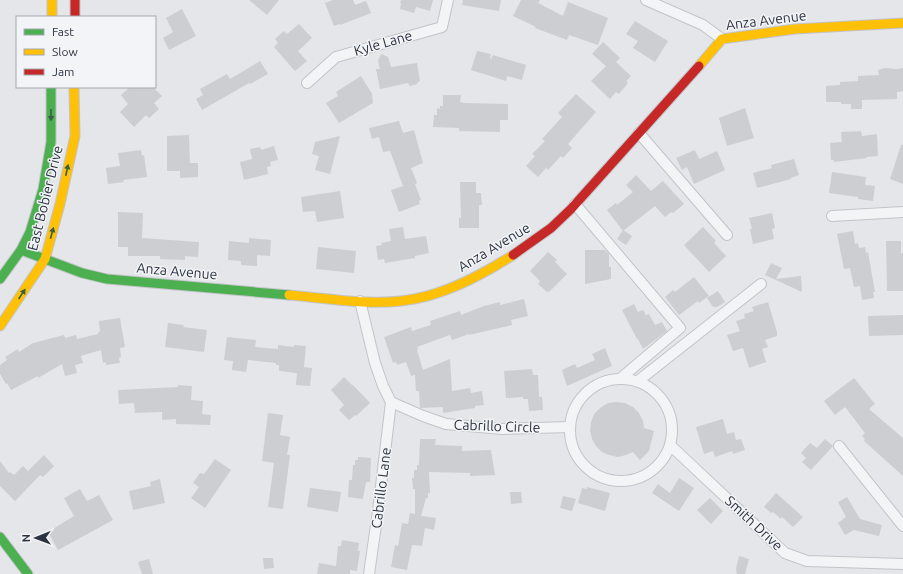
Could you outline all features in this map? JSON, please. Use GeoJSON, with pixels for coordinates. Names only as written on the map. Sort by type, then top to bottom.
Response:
{"type":"FeatureCollection","features":[{"type":"Feature","properties":{"kind":"street"},"geometry":{"type":"LineString","coordinates":[[52,0],[52,16]]}},
{"type":"Feature","properties":{"kind":"street"},"geometry":{"type":"LineString","coordinates":[[75,0],[75,16]]}},
{"type":"Feature","properties":{"kind":"street","name":"Kyle Lane"},"geometry":{"type":"LineString","coordinates":[[307,83],[336,57],[442,27],[448,0]]}},
{"type":"Feature","properties":{"kind":"street"},"geometry":{"type":"LineString","coordinates":[[646,0],[703,25],[722,39]]}},
{"type":"Feature","properties":{"kind":"street","name":"Anza Avenue"},"geometry":{"type":"LineString","coordinates":[[21,250],[82,273],[107,279],[360,301],[396,302],[414,299],[443,291],[476,276],[522,249],[550,228],[575,204],[702,64],[722,39],[795,29],[903,23]]}},
{"type":"Feature","properties":{"kind":"street","name":"East Bobier Drive"},"geometry":{"type":"LineString","coordinates":[[0,279],[21,250],[30,232],[43,189],[51,142],[51,88]]}},
{"type":"Feature","properties":{"kind":"street","name":"East Bobier Drive"},"geometry":{"type":"LineString","coordinates":[[0,326],[45,259],[60,204],[75,136],[74,88]]}},
{"type":"Feature","properties":{"kind":"street"},"geometry":{"type":"LineString","coordinates":[[639,133],[727,234]]}},
{"type":"Feature","properties":{"kind":"street"},"geometry":{"type":"LineString","coordinates":[[575,204],[680,328],[621,378]]}},
{"type":"Feature","properties":{"kind":"street"},"geometry":{"type":"LineString","coordinates":[[832,216],[903,212]]}},
{"type":"Feature","properties":{"kind":"street"},"geometry":{"type":"LineString","coordinates":[[638,381],[761,284]]}},
{"type":"Feature","properties":{"kind":"street"},"geometry":{"type":"LineString","coordinates":[[360,301],[382,386],[391,402]]}},
{"type":"Feature","properties":{"kind":"street"},"geometry":{"type":"LineString","coordinates":[[621,378],[638,381],[652,389],[663,400],[670,414],[672,429],[670,445],[663,459],[652,471],[637,479],[620,481],[604,479],[590,471],[578,459],[572,444],[570,427],[573,412],[580,398],[592,388],[606,381],[621,378]]}},
{"type":"Feature","properties":{"kind":"street","name":"Cabrillo Circle"},"geometry":{"type":"LineString","coordinates":[[391,402],[446,424],[502,429],[570,427]]}},
{"type":"Feature","properties":{"kind":"street","name":"Cabrillo Lane"},"geometry":{"type":"LineString","coordinates":[[369,574],[391,402]]}},
{"type":"Feature","properties":{"kind":"street","name":"Smith Drive"},"geometry":{"type":"LineString","coordinates":[[670,445],[785,553],[807,561],[903,564]]}},
{"type":"Feature","properties":{"kind":"street"},"geometry":{"type":"LineString","coordinates":[[839,446],[903,526]]}},
{"type":"Feature","properties":{"kind":"street"},"geometry":{"type":"LineString","coordinates":[[0,537],[28,574]]}},
{"type":"Feature","properties":{"kind":"building"},"geometry":{"type":"Polygon","coordinates":[[[249,0],[279,0],[267,15],[249,0]]]}},
{"type":"Feature","properties":{"kind":"building"},"geometry":{"type":"Polygon","coordinates":[[[333,0],[353,0],[355,5],[366,1],[371,13],[334,26],[325,3],[333,0]]]}},
{"type":"Feature","properties":{"kind":"building"},"geometry":{"type":"Polygon","coordinates":[[[401,0],[433,0],[430,11],[416,7],[414,13],[400,9],[401,0]]]}},
{"type":"Feature","properties":{"kind":"building"},"geometry":{"type":"Polygon","coordinates":[[[463,0],[501,0],[499,11],[462,5],[463,0]]]}},
{"type":"Feature","properties":{"kind":"building"},"geometry":{"type":"Polygon","coordinates":[[[521,0],[540,0],[538,3],[563,16],[568,2],[608,18],[598,45],[569,35],[567,40],[535,28],[536,27],[513,16],[521,0]]]}},
{"type":"Feature","properties":{"kind":"building"},"geometry":{"type":"Polygon","coordinates":[[[182,9],[196,36],[169,50],[163,38],[173,32],[166,18],[182,9]]]}},
{"type":"Feature","properties":{"kind":"building"},"geometry":{"type":"Polygon","coordinates":[[[635,21],[668,41],[655,62],[633,48],[638,41],[626,34],[635,21]]]}},
{"type":"Feature","properties":{"kind":"building"},"geometry":{"type":"Polygon","coordinates":[[[299,24],[312,38],[298,51],[307,61],[295,71],[274,47],[278,43],[275,39],[284,31],[287,34],[299,24]]]}},
{"type":"Feature","properties":{"kind":"building"},"geometry":{"type":"Polygon","coordinates":[[[603,42],[620,58],[616,62],[631,76],[626,81],[628,83],[619,94],[616,92],[610,99],[591,81],[606,66],[592,54],[603,42]]]}},
{"type":"Feature","properties":{"kind":"building"},"geometry":{"type":"Polygon","coordinates":[[[477,51],[491,54],[490,59],[493,55],[526,65],[522,80],[507,76],[506,81],[471,70],[477,51]]]}},
{"type":"Feature","properties":{"kind":"building"},"geometry":{"type":"Polygon","coordinates":[[[381,54],[388,57],[391,67],[417,63],[420,81],[417,84],[410,86],[408,83],[380,89],[376,69],[380,69],[378,61],[381,54]]]}},
{"type":"Feature","properties":{"kind":"building"},"geometry":{"type":"Polygon","coordinates":[[[260,61],[268,74],[202,110],[196,99],[203,95],[200,89],[227,74],[230,79],[260,61]]]}},
{"type":"Feature","properties":{"kind":"building"},"geometry":{"type":"Polygon","coordinates":[[[885,68],[903,68],[903,91],[897,92],[897,99],[862,100],[862,109],[851,109],[851,104],[841,104],[841,102],[826,102],[826,86],[840,85],[840,82],[858,81],[858,76],[879,75],[878,70],[885,68]]]}},
{"type":"Feature","properties":{"kind":"building"},"geometry":{"type":"Polygon","coordinates":[[[361,76],[372,94],[373,103],[339,123],[326,103],[338,96],[336,92],[361,76]]]}},
{"type":"Feature","properties":{"kind":"building"},"geometry":{"type":"Polygon","coordinates":[[[129,88],[154,88],[162,96],[154,103],[159,109],[149,118],[146,115],[134,127],[120,112],[128,104],[121,95],[129,88]]]}},
{"type":"Feature","properties":{"kind":"building"},"geometry":{"type":"Polygon","coordinates":[[[576,94],[596,112],[568,144],[572,148],[563,158],[561,156],[548,170],[546,168],[538,177],[526,166],[535,156],[532,154],[545,141],[542,139],[562,117],[558,113],[576,94]]]}},
{"type":"Feature","properties":{"kind":"building"},"geometry":{"type":"Polygon","coordinates":[[[443,95],[461,95],[460,102],[463,103],[508,104],[508,120],[500,120],[500,132],[459,131],[459,128],[433,127],[434,115],[437,115],[437,108],[440,109],[440,106],[443,106],[443,95]]]}},
{"type":"Feature","properties":{"kind":"building"},"geometry":{"type":"Polygon","coordinates":[[[745,108],[754,138],[727,146],[719,118],[745,108]]]}},
{"type":"Feature","properties":{"kind":"building"},"geometry":{"type":"Polygon","coordinates":[[[399,121],[403,133],[414,130],[423,163],[411,168],[417,183],[415,184],[421,200],[419,201],[420,204],[399,212],[391,190],[403,186],[390,151],[383,152],[379,137],[372,139],[369,128],[399,121]]]}},
{"type":"Feature","properties":{"kind":"building"},"geometry":{"type":"Polygon","coordinates":[[[861,131],[862,136],[877,134],[878,156],[834,162],[834,160],[831,160],[830,143],[842,142],[841,132],[861,131]]]}},
{"type":"Feature","properties":{"kind":"building"},"geometry":{"type":"Polygon","coordinates":[[[189,135],[190,163],[198,163],[198,177],[180,178],[180,171],[167,171],[167,136],[189,135]]]}},
{"type":"Feature","properties":{"kind":"building"},"geometry":{"type":"Polygon","coordinates":[[[340,136],[330,174],[315,170],[319,156],[312,154],[315,142],[340,136]]]}},
{"type":"Feature","properties":{"kind":"building"},"geometry":{"type":"Polygon","coordinates":[[[901,145],[903,145],[903,184],[890,179],[901,145]]]}},
{"type":"Feature","properties":{"kind":"building"},"geometry":{"type":"Polygon","coordinates":[[[274,146],[278,160],[270,162],[271,166],[267,167],[268,174],[244,180],[240,162],[252,159],[250,149],[260,147],[261,150],[274,146]]]}},
{"type":"Feature","properties":{"kind":"building"},"geometry":{"type":"Polygon","coordinates":[[[141,150],[142,156],[144,155],[147,177],[123,180],[124,182],[108,184],[106,168],[120,166],[118,153],[141,150]]]}},
{"type":"Feature","properties":{"kind":"building"},"geometry":{"type":"Polygon","coordinates":[[[695,150],[699,159],[717,151],[725,170],[694,184],[687,167],[682,170],[676,158],[695,150]]]}},
{"type":"Feature","properties":{"kind":"building"},"geometry":{"type":"Polygon","coordinates":[[[794,159],[799,175],[791,179],[757,188],[753,173],[772,168],[771,165],[794,159]]]}},
{"type":"Feature","properties":{"kind":"building"},"geometry":{"type":"Polygon","coordinates":[[[832,172],[866,177],[865,185],[875,186],[873,201],[858,199],[858,197],[829,193],[832,172]]]}},
{"type":"Feature","properties":{"kind":"building"},"geometry":{"type":"Polygon","coordinates":[[[636,175],[651,191],[663,181],[684,204],[673,213],[671,212],[665,217],[655,206],[623,231],[607,210],[616,203],[617,205],[633,192],[626,185],[636,175]]]}},
{"type":"Feature","properties":{"kind":"building"},"geometry":{"type":"Polygon","coordinates":[[[460,182],[476,182],[476,193],[481,193],[482,205],[479,205],[479,228],[459,228],[459,218],[461,218],[460,182]]]}},
{"type":"Feature","properties":{"kind":"building"},"geometry":{"type":"Polygon","coordinates":[[[340,191],[344,218],[317,222],[315,211],[303,212],[301,197],[340,191]]]}},
{"type":"Feature","properties":{"kind":"building"},"geometry":{"type":"Polygon","coordinates":[[[118,212],[143,213],[142,238],[199,242],[198,257],[185,256],[185,260],[160,259],[160,256],[128,256],[128,247],[118,247],[118,212]]]}},
{"type":"Feature","properties":{"kind":"building"},"geometry":{"type":"Polygon","coordinates":[[[772,213],[775,228],[772,229],[774,239],[753,244],[750,229],[752,229],[749,218],[772,213]]]}},
{"type":"Feature","properties":{"kind":"building"},"geometry":{"type":"Polygon","coordinates":[[[403,227],[405,239],[426,236],[429,253],[415,256],[415,258],[385,263],[384,259],[378,260],[376,246],[382,245],[381,243],[391,241],[389,229],[403,227]]]}},
{"type":"Feature","properties":{"kind":"building"},"geometry":{"type":"Polygon","coordinates":[[[703,227],[716,241],[714,243],[726,256],[709,272],[684,245],[703,227]]]}},
{"type":"Feature","properties":{"kind":"building"},"geometry":{"type":"Polygon","coordinates":[[[623,230],[632,236],[626,245],[617,239],[623,230]]]}},
{"type":"Feature","properties":{"kind":"building"},"geometry":{"type":"Polygon","coordinates":[[[853,231],[855,244],[858,243],[859,248],[865,247],[866,253],[868,252],[875,292],[873,292],[874,298],[862,300],[860,286],[854,287],[850,268],[844,269],[837,234],[853,231]]]}},
{"type":"Feature","properties":{"kind":"building"},"geometry":{"type":"Polygon","coordinates":[[[249,238],[271,240],[270,256],[257,255],[257,266],[241,265],[241,261],[228,260],[229,241],[249,243],[249,238]]]}},
{"type":"Feature","properties":{"kind":"building"},"geometry":{"type":"Polygon","coordinates":[[[886,241],[901,241],[901,254],[903,253],[903,291],[887,291],[886,241]]]}},
{"type":"Feature","properties":{"kind":"building"},"geometry":{"type":"Polygon","coordinates":[[[318,247],[356,251],[354,273],[316,269],[318,247]]]}},
{"type":"Feature","properties":{"kind":"building"},"geometry":{"type":"Polygon","coordinates":[[[585,250],[605,250],[609,254],[611,279],[585,284],[585,250]]]}},
{"type":"Feature","properties":{"kind":"building"},"geometry":{"type":"Polygon","coordinates":[[[548,252],[557,260],[555,262],[567,274],[550,291],[547,292],[538,284],[540,281],[530,271],[548,252]]]}},
{"type":"Feature","properties":{"kind":"building"},"geometry":{"type":"Polygon","coordinates":[[[771,263],[782,268],[776,279],[801,276],[802,292],[765,275],[771,263]]]}},
{"type":"Feature","properties":{"kind":"building"},"geometry":{"type":"Polygon","coordinates":[[[694,277],[709,296],[699,303],[698,301],[679,315],[665,297],[673,290],[675,292],[694,277]]]}},
{"type":"Feature","properties":{"kind":"building"},"geometry":{"type":"Polygon","coordinates":[[[718,291],[725,302],[717,307],[713,307],[707,298],[718,291]]]}},
{"type":"Feature","properties":{"kind":"building"},"geometry":{"type":"Polygon","coordinates":[[[524,299],[528,316],[511,320],[512,325],[469,334],[452,340],[450,335],[417,347],[423,370],[450,359],[452,391],[470,388],[471,393],[482,391],[484,405],[475,406],[475,408],[443,413],[443,407],[420,408],[419,391],[416,391],[415,375],[411,376],[406,362],[397,365],[396,362],[393,363],[384,337],[411,327],[412,331],[431,325],[430,321],[460,311],[461,315],[484,306],[500,302],[500,305],[524,299]]]}},
{"type":"Feature","properties":{"kind":"building"},"geometry":{"type":"Polygon","coordinates":[[[768,302],[777,336],[765,340],[768,347],[762,349],[766,362],[749,368],[743,348],[733,351],[727,335],[740,331],[736,321],[745,318],[744,314],[754,311],[752,307],[768,302]]]}},
{"type":"Feature","properties":{"kind":"building"},"geometry":{"type":"Polygon","coordinates":[[[634,304],[638,312],[643,310],[646,315],[649,314],[655,325],[662,322],[667,331],[643,349],[622,310],[634,304]]]}},
{"type":"Feature","properties":{"kind":"building"},"geometry":{"type":"Polygon","coordinates":[[[903,315],[903,335],[869,336],[868,316],[903,315]]]}},
{"type":"Feature","properties":{"kind":"building"},"geometry":{"type":"Polygon","coordinates":[[[120,318],[125,347],[120,348],[120,363],[106,365],[106,362],[103,363],[101,350],[81,356],[83,363],[75,365],[77,373],[65,376],[62,364],[38,378],[38,376],[11,390],[0,374],[0,365],[7,360],[5,357],[18,349],[19,352],[33,343],[64,335],[65,338],[76,335],[77,339],[98,334],[98,332],[100,332],[99,321],[120,318]]]}},
{"type":"Feature","properties":{"kind":"building"},"geometry":{"type":"Polygon","coordinates":[[[168,323],[184,325],[183,327],[207,330],[204,352],[165,347],[168,323]]]}},
{"type":"Feature","properties":{"kind":"building"},"geometry":{"type":"Polygon","coordinates":[[[227,337],[256,340],[255,347],[278,349],[278,345],[294,347],[294,345],[306,346],[304,367],[312,368],[310,386],[296,385],[297,373],[279,371],[279,365],[276,365],[276,363],[248,360],[246,372],[232,370],[233,361],[224,360],[227,337]]]}},
{"type":"Feature","properties":{"kind":"building"},"geometry":{"type":"Polygon","coordinates":[[[605,348],[612,366],[567,386],[562,370],[575,364],[577,368],[595,360],[592,354],[605,348]]]}},
{"type":"Feature","properties":{"kind":"building"},"geometry":{"type":"Polygon","coordinates":[[[532,369],[533,375],[538,375],[539,397],[542,397],[543,410],[529,411],[528,399],[523,399],[523,397],[506,398],[504,371],[532,369]]]}},
{"type":"Feature","properties":{"kind":"building"},"geometry":{"type":"Polygon","coordinates":[[[344,377],[370,403],[356,416],[355,415],[349,420],[339,410],[344,405],[331,390],[344,377]]]}},
{"type":"Feature","properties":{"kind":"building"},"geometry":{"type":"Polygon","coordinates":[[[854,378],[875,404],[869,409],[903,438],[903,476],[864,441],[865,439],[862,436],[865,433],[845,407],[835,415],[824,401],[854,378]]]}},
{"type":"Feature","properties":{"kind":"building"},"geometry":{"type":"Polygon","coordinates":[[[178,385],[192,386],[191,400],[203,401],[202,414],[211,415],[210,425],[176,424],[176,419],[162,420],[162,412],[135,413],[134,403],[119,404],[118,390],[178,387],[178,385]]]}},
{"type":"Feature","properties":{"kind":"building"},"geometry":{"type":"Polygon","coordinates":[[[608,403],[625,403],[633,407],[639,413],[643,421],[644,428],[654,431],[649,451],[640,460],[633,452],[618,457],[602,452],[592,439],[590,431],[594,414],[608,403]]]}},
{"type":"Feature","properties":{"kind":"building"},"geometry":{"type":"Polygon","coordinates":[[[268,413],[283,415],[280,435],[290,437],[287,455],[290,455],[283,509],[268,507],[274,463],[262,461],[268,413]]]}},
{"type":"Feature","properties":{"kind":"building"},"geometry":{"type":"Polygon","coordinates":[[[723,419],[727,434],[734,432],[736,440],[741,439],[745,450],[733,454],[732,451],[715,457],[713,451],[704,454],[696,427],[723,419]]]}},
{"type":"Feature","properties":{"kind":"building"},"geometry":{"type":"Polygon","coordinates":[[[420,439],[436,439],[435,445],[462,446],[462,451],[491,450],[495,475],[470,476],[470,473],[429,472],[430,493],[428,493],[428,498],[426,498],[421,516],[436,518],[434,530],[425,528],[422,546],[412,545],[407,570],[391,567],[395,545],[398,546],[402,523],[408,524],[410,513],[415,514],[415,489],[413,489],[412,478],[414,478],[414,470],[417,470],[417,465],[419,465],[420,439]]]}},
{"type":"Feature","properties":{"kind":"building"},"geometry":{"type":"Polygon","coordinates":[[[825,439],[833,446],[811,470],[802,462],[806,458],[801,453],[810,443],[817,448],[825,439]]]}},
{"type":"Feature","properties":{"kind":"building"},"geometry":{"type":"Polygon","coordinates":[[[44,455],[54,466],[43,477],[40,475],[15,501],[0,486],[0,461],[9,473],[10,472],[14,475],[23,466],[28,471],[44,455]]]}},
{"type":"Feature","properties":{"kind":"building"},"geometry":{"type":"Polygon","coordinates":[[[358,457],[371,458],[370,482],[366,482],[363,499],[348,497],[349,480],[352,480],[353,465],[355,465],[355,460],[358,460],[358,457]]]}},
{"type":"Feature","properties":{"kind":"building"},"geometry":{"type":"Polygon","coordinates":[[[215,459],[231,470],[205,508],[191,498],[199,487],[193,483],[200,473],[204,474],[215,459]]]}},
{"type":"Feature","properties":{"kind":"building"},"geometry":{"type":"Polygon","coordinates":[[[679,478],[694,488],[679,511],[652,493],[658,484],[670,493],[679,478]]]}},
{"type":"Feature","properties":{"kind":"building"},"geometry":{"type":"Polygon","coordinates":[[[160,479],[165,503],[133,510],[129,491],[151,486],[150,482],[160,479]]]}},
{"type":"Feature","properties":{"kind":"building"},"geometry":{"type":"Polygon","coordinates":[[[587,487],[610,493],[605,511],[578,503],[582,488],[587,489],[587,487]]]}},
{"type":"Feature","properties":{"kind":"building"},"geometry":{"type":"Polygon","coordinates":[[[310,488],[341,492],[338,512],[307,507],[310,488]]]}},
{"type":"Feature","properties":{"kind":"building"},"geometry":{"type":"Polygon","coordinates":[[[80,489],[87,501],[99,495],[113,520],[58,550],[48,532],[74,516],[64,498],[80,489]]]}},
{"type":"Feature","properties":{"kind":"building"},"geometry":{"type":"Polygon","coordinates":[[[510,492],[521,492],[522,503],[511,504],[510,492]]]}},
{"type":"Feature","properties":{"kind":"building"},"geometry":{"type":"Polygon","coordinates":[[[776,493],[803,517],[793,527],[782,517],[781,519],[764,507],[776,493]]]}},
{"type":"Feature","properties":{"kind":"building"},"geometry":{"type":"Polygon","coordinates":[[[563,496],[576,499],[572,511],[560,508],[563,496]]]}},
{"type":"Feature","properties":{"kind":"building"},"geometry":{"type":"Polygon","coordinates":[[[847,497],[860,519],[882,525],[879,536],[854,530],[845,535],[838,523],[846,517],[838,502],[847,497]]]}},
{"type":"Feature","properties":{"kind":"building"},"geometry":{"type":"Polygon","coordinates":[[[710,498],[723,511],[711,524],[697,510],[710,498]]]}},
{"type":"Feature","properties":{"kind":"building"},"geometry":{"type":"Polygon","coordinates":[[[342,540],[359,543],[358,551],[360,551],[357,571],[350,570],[350,574],[317,574],[319,563],[336,566],[338,546],[341,546],[342,540]]]}},
{"type":"Feature","properties":{"kind":"building"},"geometry":{"type":"Polygon","coordinates":[[[739,556],[749,559],[745,574],[737,574],[736,569],[739,556]]]}},
{"type":"Feature","properties":{"kind":"building"},"geometry":{"type":"Polygon","coordinates":[[[263,558],[273,558],[274,568],[264,569],[263,558]]]}},
{"type":"Feature","properties":{"kind":"building"},"geometry":{"type":"Polygon","coordinates":[[[149,559],[153,574],[142,574],[138,562],[149,559]]]}},
{"type":"Feature","properties":{"kind":"traffic: fast"},"geometry":{"type":"LineString","coordinates":[[0,279],[21,250],[30,232],[43,189],[51,142],[51,88]]}},
{"type":"Feature","properties":{"kind":"traffic: fast"},"geometry":{"type":"LineString","coordinates":[[21,250],[82,273],[107,279],[289,295]]}},
{"type":"Feature","properties":{"kind":"traffic: fast"},"geometry":{"type":"LineString","coordinates":[[0,537],[28,574]]}},
{"type":"Feature","properties":{"kind":"traffic: slow"},"geometry":{"type":"LineString","coordinates":[[52,0],[52,16]]}},
{"type":"Feature","properties":{"kind":"traffic: slow"},"geometry":{"type":"LineString","coordinates":[[699,66],[722,39],[795,29],[903,23]]}},
{"type":"Feature","properties":{"kind":"traffic: slow"},"geometry":{"type":"LineString","coordinates":[[0,326],[45,259],[60,204],[75,136],[74,88]]}},
{"type":"Feature","properties":{"kind":"traffic: slow"},"geometry":{"type":"LineString","coordinates":[[289,295],[345,301],[373,302],[416,299],[445,290],[474,278],[513,255]]}},
{"type":"Feature","properties":{"kind":"traffic: jam"},"geometry":{"type":"LineString","coordinates":[[75,0],[75,16]]}},
{"type":"Feature","properties":{"kind":"traffic: jam"},"geometry":{"type":"LineString","coordinates":[[513,255],[551,228],[571,209],[699,66]]}}]}
